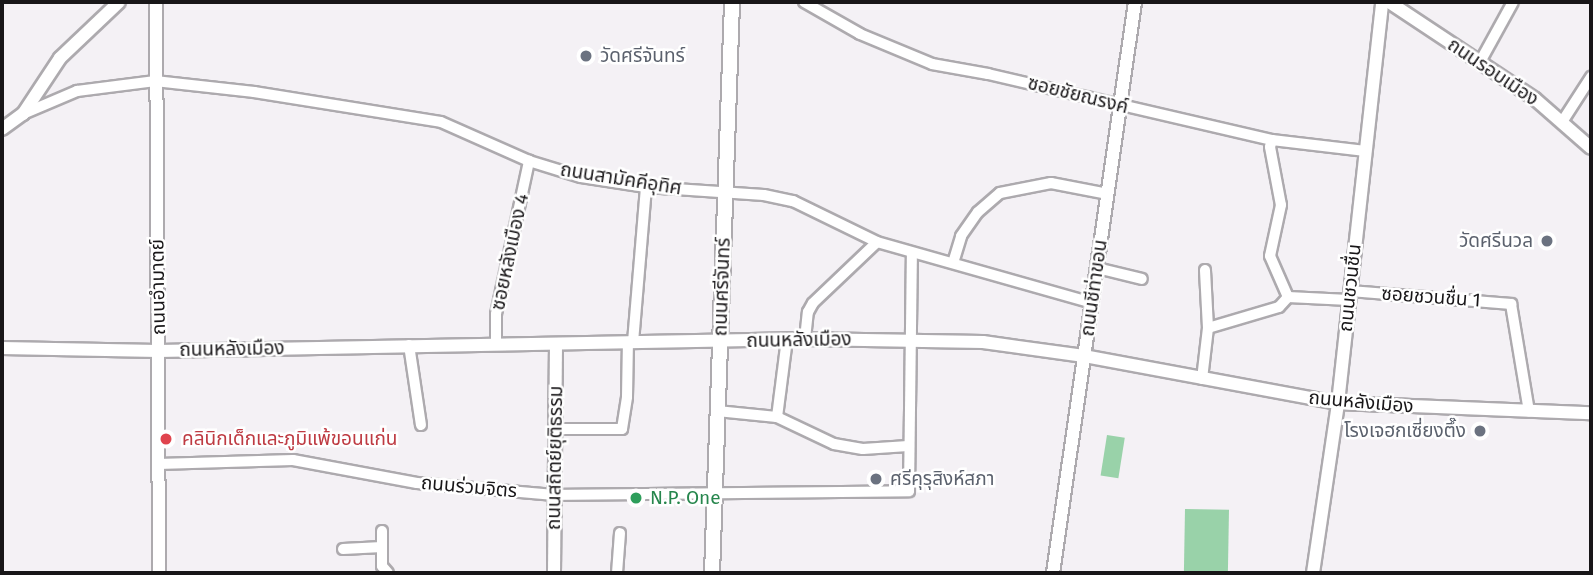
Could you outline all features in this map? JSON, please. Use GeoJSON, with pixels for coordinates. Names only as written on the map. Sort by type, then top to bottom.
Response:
{"type":"FeatureCollection","features":[{"type":"Feature","properties":{"kind":"main road","name":"ถนนศรีจันทร์"},"geometry":{"type":"LineString","coordinates":[[712,573],[732,2]]}},
{"type":"Feature","properties":{"kind":"street"},"geometry":{"type":"LineString","coordinates":[[2,129],[23,114],[60,58],[119,2]]}},
{"type":"Feature","properties":{"kind":"street","name":"ถนนอำมาตย์"},"geometry":{"type":"LineString","coordinates":[[156,2],[159,573]]}},
{"type":"Feature","properties":{"kind":"street","name":"ซอยชัยณรงค์"},"geometry":{"type":"LineString","coordinates":[[804,2],[860,34],[932,64],[988,74],[1272,140],[1365,151]]}},
{"type":"Feature","properties":{"kind":"street","name":"ถนนชีท่าขอน"},"geometry":{"type":"LineString","coordinates":[[1053,573],[1135,2]]}},
{"type":"Feature","properties":{"kind":"street","name":"ถนนชวนชื่น"},"geometry":{"type":"LineString","coordinates":[[1313,573],[1338,403],[1382,2]]}},
{"type":"Feature","properties":{"kind":"street","name":"ถนนรอบเมือง"},"geometry":{"type":"LineString","coordinates":[[1389,2],[1480,62],[1589,143]]}},
{"type":"Feature","properties":{"kind":"street"},"geometry":{"type":"LineString","coordinates":[[1480,62],[1513,2]]}},
{"type":"Feature","properties":{"kind":"street"},"geometry":{"type":"LineString","coordinates":[[1562,122],[1591,77]]}},
{"type":"Feature","properties":{"kind":"street","name":"ถนนสามัคคีอุทิศ"},"geometry":{"type":"LineString","coordinates":[[23,114],[77,91],[155,81],[254,92],[441,122],[529,161],[581,177],[646,187],[764,194],[793,201],[877,242],[1092,303]]}},
{"type":"Feature","properties":{"kind":"street"},"geometry":{"type":"LineString","coordinates":[[1208,328],[1279,307],[1288,297],[1270,256],[1281,205],[1269,147],[1272,140]]}},
{"type":"Feature","properties":{"kind":"street","name":"ซอยหลังเมือง 4"},"geometry":{"type":"LineString","coordinates":[[496,344],[496,314],[529,161]]}},
{"type":"Feature","properties":{"kind":"street"},"geometry":{"type":"LineString","coordinates":[[953,263],[961,236],[978,212],[1000,193],[1051,183],[1108,194]]}},
{"type":"Feature","properties":{"kind":"street"},"geometry":{"type":"LineString","coordinates":[[555,429],[622,429],[646,187]]}},
{"type":"Feature","properties":{"kind":"street"},"geometry":{"type":"LineString","coordinates":[[805,339],[808,312],[813,303],[877,242]]}},
{"type":"Feature","properties":{"kind":"street"},"geometry":{"type":"LineString","coordinates":[[717,411],[777,417],[834,444],[863,449],[908,446],[912,253]]}},
{"type":"Feature","properties":{"kind":"street"},"geometry":{"type":"LineString","coordinates":[[1097,268],[1142,279]]}},
{"type":"Feature","properties":{"kind":"street"},"geometry":{"type":"LineString","coordinates":[[1202,379],[1208,328],[1205,270]]}},
{"type":"Feature","properties":{"kind":"street","name":"ซอยชวนชื่น 1"},"geometry":{"type":"LineString","coordinates":[[1288,297],[1350,296],[1511,304],[1529,411]]}},
{"type":"Feature","properties":{"kind":"street"},"geometry":{"type":"LineString","coordinates":[[777,417],[787,339]]}},
{"type":"Feature","properties":{"kind":"street","name":"ถนนหลังเมือง"},"geometry":{"type":"LineString","coordinates":[[2,348],[158,351],[787,339],[983,342],[1084,356],[1338,403],[1591,413]]}},
{"type":"Feature","properties":{"kind":"street","name":"ถนนสถิตย์ยุติธรรม"},"geometry":{"type":"LineString","coordinates":[[554,573],[556,344]]}},
{"type":"Feature","properties":{"kind":"street"},"geometry":{"type":"LineString","coordinates":[[409,345],[421,425]]}},
{"type":"Feature","properties":{"kind":"street","name":"ถนนร่วมจิตร"},"geometry":{"type":"LineString","coordinates":[[158,464],[293,460],[417,483],[554,495],[909,491],[908,446]]}},
{"type":"Feature","properties":{"kind":"street"},"geometry":{"type":"LineString","coordinates":[[382,531],[382,566],[388,573]]}},
{"type":"Feature","properties":{"kind":"street"},"geometry":{"type":"LineString","coordinates":[[617,573],[620,533]]}},
{"type":"Feature","properties":{"kind":"street"},"geometry":{"type":"LineString","coordinates":[[343,549],[382,547]]}},
{"type":"Feature","properties":{"kind":"street"},"geometry":{"type":"LineString","coordinates":[[547,573],[554,573]]}},
{"type":"Feature","properties":{"kind":"green space"},"geometry":{"type":"Polygon","coordinates":[[[1107,435],[1125,438],[1118,478],[1101,475],[1107,435]]]}},
{"type":"Feature","properties":{"kind":"green space"},"geometry":{"type":"Polygon","coordinates":[[[1185,509],[1229,510],[1228,573],[1184,573],[1185,509]]]}},
{"type":"Feature","properties":{"kind":"place","name":"วัดศรีจันทร์"},"geometry":{"type":"Point","coordinates":[586,56]}},
{"type":"Feature","properties":{"kind":"place","name":"วัดศรีนวล"},"geometry":{"type":"Point","coordinates":[1547,241]}},
{"type":"Feature","properties":{"kind":"place","name":"โรงเจฮกเซี่ยงตึ๊ง"},"geometry":{"type":"Point","coordinates":[1480,431]}},
{"type":"Feature","properties":{"kind":"place","name":"คลินิกเด็กและภูมิแพ้ขอนแก่น"},"geometry":{"type":"Point","coordinates":[166,439]}},
{"type":"Feature","properties":{"kind":"place","name":"ศรีคุรุสิงห์สภา"},"geometry":{"type":"Point","coordinates":[876,479]}},
{"type":"Feature","properties":{"kind":"place","name":"N.P. One"},"geometry":{"type":"Point","coordinates":[636,498]}}]}
